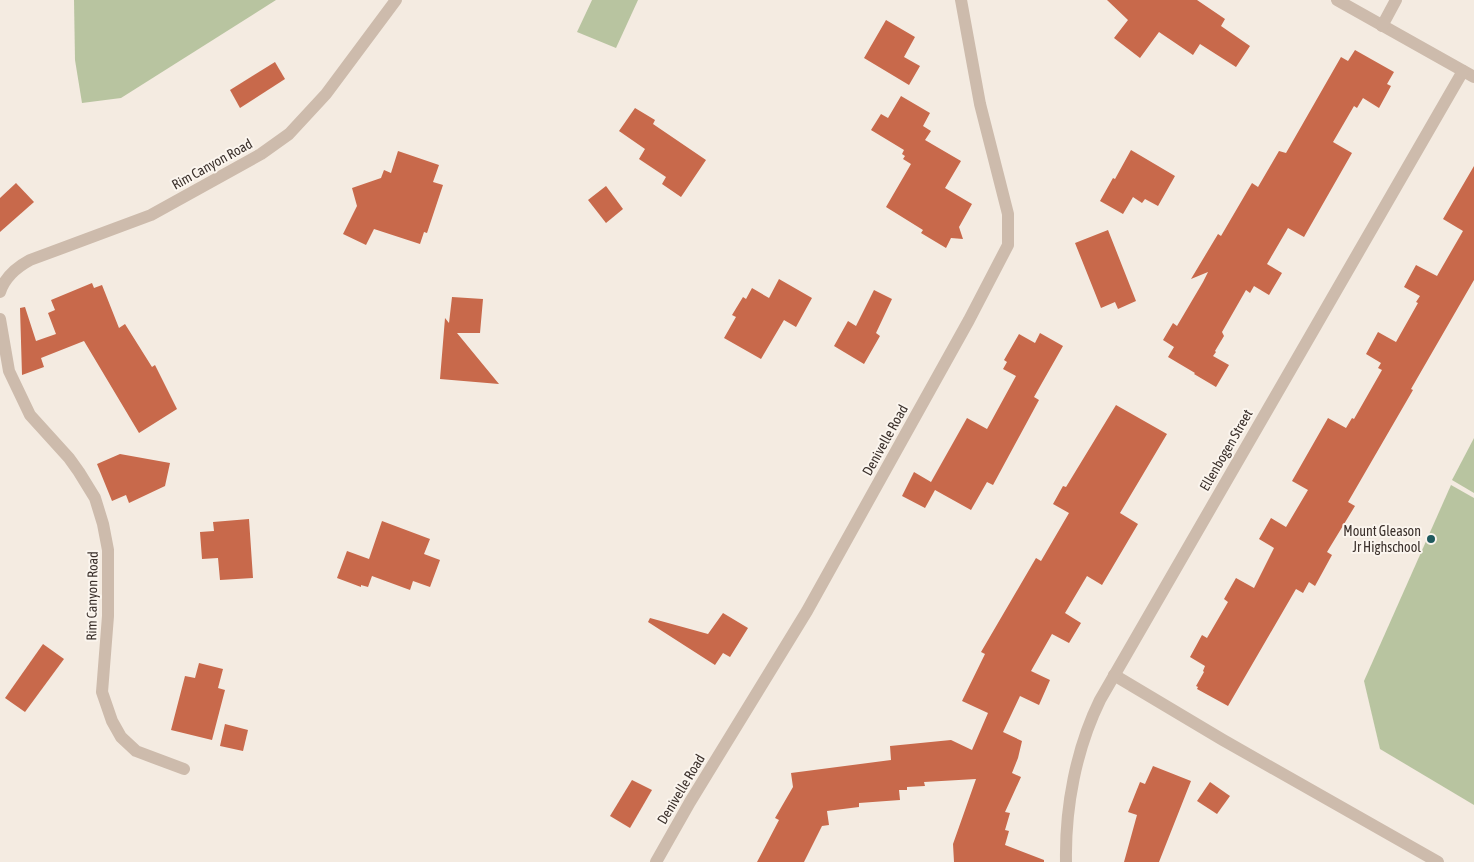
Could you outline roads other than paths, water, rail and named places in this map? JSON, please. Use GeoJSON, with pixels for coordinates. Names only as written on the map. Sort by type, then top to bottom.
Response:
{"type":"FeatureCollection","features":[{"type":"Feature","properties":{"kind":"street","name":"Rim Canyon Road"},"geometry":{"type":"LineString","coordinates":[[0,289],[17,267],[30,260],[151,215],[261,154],[289,134],[326,94],[396,0]]}},
{"type":"Feature","properties":{"kind":"street","name":"Denivelle Road"},"geometry":{"type":"LineString","coordinates":[[656,862],[690,802],[807,611],[969,320],[1008,245],[1008,214],[980,104],[961,0]]}},
{"type":"Feature","properties":{"kind":"street"},"geometry":{"type":"LineString","coordinates":[[1337,0],[1468,74]]}},
{"type":"Feature","properties":{"kind":"street"},"geometry":{"type":"LineString","coordinates":[[1382,26],[1396,0]]}},
{"type":"Feature","properties":{"kind":"street","name":"Ellenbogen Street"},"geometry":{"type":"LineString","coordinates":[[1066,862],[1070,798],[1088,724],[1114,674],[1468,74]]}},
{"type":"Feature","properties":{"kind":"street","name":"Rim Canyon Road"},"geometry":{"type":"LineString","coordinates":[[0,319],[8,371],[30,415],[80,472],[94,498],[103,524],[108,550],[108,616],[102,692],[112,721],[121,737],[136,751],[184,769]]}},
{"type":"Feature","properties":{"kind":"street"},"geometry":{"type":"LineString","coordinates":[[1114,674],[1240,750],[1438,862]]}},
{"type":"Feature","properties":{"kind":"place","name":"Mount Gleason Jr Highschool"},"geometry":{"type":"Point","coordinates":[1431,539]}}]}
